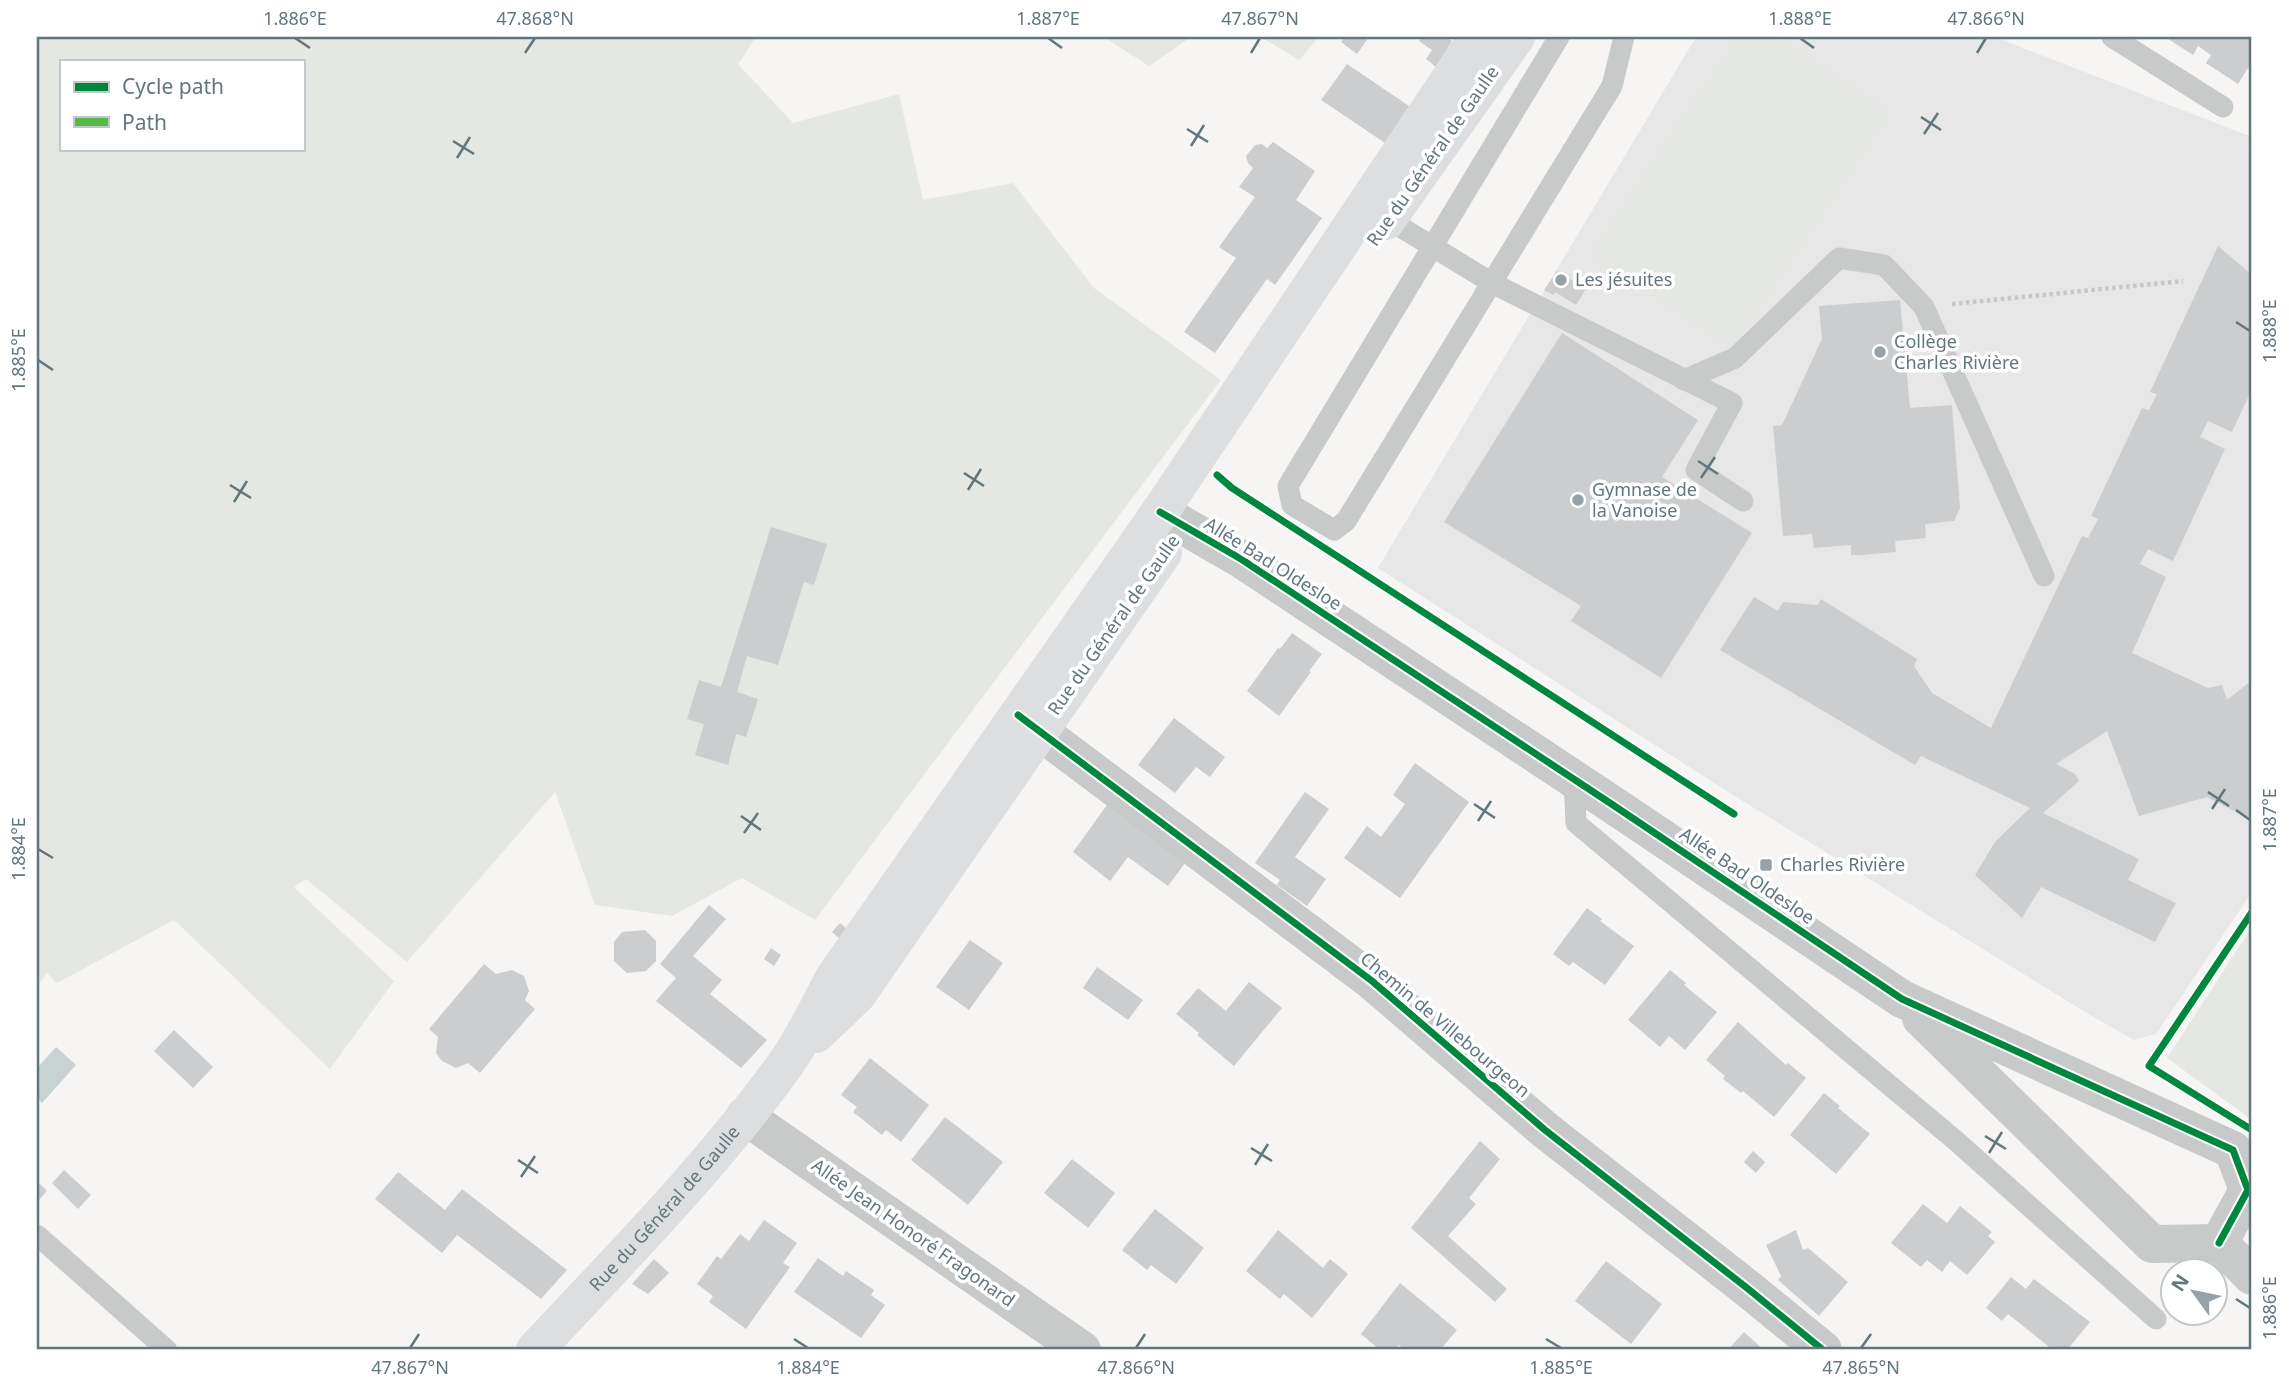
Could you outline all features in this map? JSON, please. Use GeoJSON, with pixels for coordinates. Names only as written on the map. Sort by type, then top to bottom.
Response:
{"type":"FeatureCollection","features":[{"type":"Feature","properties":{"kind":"main road","name":"Rue du Général de Gaulle"},"geometry":{"type":"LineString","coordinates":[[536,1350],[653,1223],[745,1116],[788,1059],[857,995],[1029,723],[1171,519],[1377,212],[1478,37]]}},
{"type":"Feature","properties":{"kind":"main road","name":"Rue du Général de Gaulle"},"geometry":{"type":"LineString","coordinates":[[1377,212],[1516,37]]}},
{"type":"Feature","properties":{"kind":"street","name":"Allée Bad Oldesloe"},"geometry":{"type":"LineString","coordinates":[[1171,519],[1241,559],[1902,999],[2233,1150],[2248,1190],[2219,1243],[2152,1244],[1902,999]]}},
{"type":"Feature","properties":{"kind":"street","name":"Chemin de Villebourgeon"},"geometry":{"type":"LineString","coordinates":[[1029,723],[1372,981],[1545,1130],[1823,1350]]}},
{"type":"Feature","properties":{"kind":"street","name":"Allée Jean Honoré Fragonard"},"geometry":{"type":"LineString","coordinates":[[745,1116],[1082,1350]]}},
{"type":"Feature","properties":{"kind":"street"},"geometry":{"type":"LineString","coordinates":[[2219,1243],[2252,1276]]}},
{"type":"Feature","properties":{"kind":"lane"},"geometry":{"type":"LineString","coordinates":[[1559,37],[1288,486],[1292,505],[1334,530],[1346,521],[1612,86],[1624,37]]}},
{"type":"Feature","properties":{"kind":"lane"},"geometry":{"type":"LineString","coordinates":[[2112,37],[2223,107]]}},
{"type":"Feature","properties":{"kind":"lane"},"geometry":{"type":"LineString","coordinates":[[1377,212],[1492,282],[1732,403],[1696,470],[1742,501]]}},
{"type":"Feature","properties":{"kind":"lane"},"geometry":{"type":"LineString","coordinates":[[1684,380],[1735,358],[1839,258],[1884,265],[1924,307],[2044,576]]}},
{"type":"Feature","properties":{"kind":"lane"},"geometry":{"type":"LineString","coordinates":[[1574,779],[1576,823],[1955,1140],[2156,1319]]}},
{"type":"Feature","properties":{"kind":"lane"},"geometry":{"type":"LineString","coordinates":[[37,1235],[167,1350]]}},
{"type":"Feature","properties":{"kind":"path"},"geometry":{"type":"LineString","coordinates":[[1924,307],[2183,281]]}},
{"type":"Feature","properties":{"kind":"shaded area"},"geometry":{"type":"Polygon","coordinates":[[[37,37],[756,37],[738,64],[793,123],[899,94],[923,200],[1013,183],[1094,288],[1221,380],[815,920],[742,878],[672,916],[595,905],[555,792],[407,962],[306,879],[294,887],[394,981],[330,1069],[174,920],[57,983],[47,973],[37,986],[37,37]]]}},
{"type":"Feature","properties":{"kind":"shaded area"},"geometry":{"type":"Polygon","coordinates":[[[1104,37],[1191,37],[1149,66],[1104,37]]]}},
{"type":"Feature","properties":{"kind":"shaded area"},"geometry":{"type":"Polygon","coordinates":[[[1261,37],[1319,37],[1299,60],[1261,37]]]}},
{"type":"Feature","properties":{"kind":"shaded area","name":"Collège Charles Rivière"},"geometry":{"type":"Polygon","coordinates":[[[1696,37],[1995,37],[2252,137],[2252,892],[2156,1034],[2134,1040],[2085,1012],[1741,800],[1378,568],[1696,37]]]}},
{"type":"Feature","properties":{"kind":"shaded area"},"geometry":{"type":"Polygon","coordinates":[[[1738,37],[1778,37],[1890,113],[1731,349],[1591,254],[1738,37]]]}},
{"type":"Feature","properties":{"kind":"shaded area"},"geometry":{"type":"Polygon","coordinates":[[[2252,927],[2252,1120],[2167,1058],[2252,927]]]}},
{"type":"Feature","properties":{"kind":"shaded area"},"geometry":{"type":"Polygon","coordinates":[[[56,1047],[76,1065],[42,1103],[37,1098],[37,1068],[56,1047]]]}},
{"type":"Feature","properties":{"kind":"building"},"geometry":{"type":"Polygon","coordinates":[[[1345,37],[1369,37],[1357,54],[1341,42],[1345,37]]]}},
{"type":"Feature","properties":{"kind":"building"},"geometry":{"type":"Polygon","coordinates":[[[1422,37],[1446,37],[1452,41],[1436,67],[1426,59],[1432,50],[1419,41],[1422,37]]]}},
{"type":"Feature","properties":{"kind":"building"},"geometry":{"type":"Polygon","coordinates":[[[2165,37],[2252,37],[2252,62],[2238,84],[2206,63],[2211,55],[2198,46],[2193,55],[2165,37]]]}},
{"type":"Feature","properties":{"kind":"building"},"geometry":{"type":"Polygon","coordinates":[[[1347,64],[1409,106],[1385,143],[1321,100],[1347,64]]]}},
{"type":"Feature","properties":{"kind":"building"},"geometry":{"type":"Polygon","coordinates":[[[1273,142],[1315,171],[1296,200],[1322,218],[1275,285],[1267,279],[1215,353],[1184,332],[1236,258],[1219,247],[1255,197],[1239,187],[1253,168],[1246,156],[1255,145],[1262,144],[1267,148],[1273,142]]]}},
{"type":"Feature","properties":{"kind":"building"},"geometry":{"type":"Polygon","coordinates":[[[2218,246],[2252,275],[2252,389],[2232,432],[2208,421],[2200,437],[2225,449],[2173,561],[2148,549],[2140,564],[2166,577],[2132,653],[2208,688],[2222,685],[2227,700],[2252,680],[2252,820],[2207,797],[2139,816],[2107,731],[2056,764],[2075,774],[2079,781],[2043,813],[2139,859],[2128,880],[2176,903],[2155,942],[2041,887],[2022,918],[1975,875],[1995,842],[2030,808],[1921,756],[1915,765],[1720,650],[1754,597],[1778,611],[1783,602],[1818,605],[1821,599],[1917,659],[1914,666],[1932,693],[1991,728],[2082,536],[2088,538],[2098,519],[2091,516],[2142,408],[2149,410],[2157,394],[2150,392],[2218,246]]]}},
{"type":"Feature","properties":{"kind":"building","name":"Les jésuites"},"geometry":{"type":"Polygon","coordinates":[[[1557,271],[1586,289],[1576,305],[1555,292],[1553,295],[1544,290],[1557,271]]]}},
{"type":"Feature","properties":{"kind":"building"},"geometry":{"type":"Polygon","coordinates":[[[1900,300],[1910,408],[1952,405],[1960,508],[1954,521],[1925,524],[1926,538],[1895,541],[1896,552],[1862,555],[1851,555],[1851,545],[1814,548],[1812,534],[1783,536],[1773,426],[1782,425],[1822,339],[1819,306],[1900,300]]]}},
{"type":"Feature","properties":{"kind":"building","name":"Gymnase de la Vanoise"},"geometry":{"type":"Polygon","coordinates":[[[1562,333],[1698,420],[1662,477],[1752,533],[1661,678],[1571,621],[1581,606],[1444,522],[1562,333]]]}},
{"type":"Feature","properties":{"kind":"building"},"geometry":{"type":"Polygon","coordinates":[[[771,527],[827,544],[814,585],[804,582],[778,665],[747,656],[737,692],[758,699],[746,737],[736,734],[728,765],[695,755],[704,724],[687,719],[699,680],[721,687],[771,527]]]}},
{"type":"Feature","properties":{"kind":"building"},"geometry":{"type":"Polygon","coordinates":[[[1292,633],[1322,654],[1279,716],[1247,691],[1292,633]]]}},
{"type":"Feature","properties":{"kind":"building"},"geometry":{"type":"Polygon","coordinates":[[[1174,718],[1225,757],[1210,777],[1196,767],[1175,793],[1138,765],[1174,718]]]}},
{"type":"Feature","properties":{"kind":"building"},"geometry":{"type":"Polygon","coordinates":[[[1415,763],[1469,802],[1400,898],[1344,858],[1367,826],[1381,837],[1405,804],[1393,795],[1415,763]]]}},
{"type":"Feature","properties":{"kind":"building"},"geometry":{"type":"Polygon","coordinates":[[[1305,792],[1329,809],[1295,857],[1326,879],[1307,906],[1277,885],[1280,880],[1255,863],[1305,792]]]}},
{"type":"Feature","properties":{"kind":"building"},"geometry":{"type":"Polygon","coordinates":[[[1107,805],[1185,863],[1168,886],[1128,857],[1110,881],[1073,852],[1107,805]]]}},
{"type":"Feature","properties":{"kind":"building"},"geometry":{"type":"Polygon","coordinates":[[[709,905],[726,919],[693,956],[722,980],[710,994],[767,1040],[741,1068],[656,1001],[676,978],[660,964],[709,905]]]}},
{"type":"Feature","properties":{"kind":"building"},"geometry":{"type":"Polygon","coordinates":[[[1587,908],[1634,946],[1605,985],[1573,962],[1569,966],[1553,954],[1587,908]]]}},
{"type":"Feature","properties":{"kind":"building"},"geometry":{"type":"Polygon","coordinates":[[[840,923],[847,929],[840,939],[832,932],[840,923]]]}},
{"type":"Feature","properties":{"kind":"building"},"geometry":{"type":"Polygon","coordinates":[[[645,930],[656,941],[656,961],[646,971],[627,973],[614,961],[614,942],[622,932],[645,930]]]}},
{"type":"Feature","properties":{"kind":"building"},"geometry":{"type":"Polygon","coordinates":[[[970,940],[1003,963],[969,1010],[936,987],[970,940]]]}},
{"type":"Feature","properties":{"kind":"building"},"geometry":{"type":"Polygon","coordinates":[[[771,948],[781,955],[774,966],[764,959],[771,948]]]}},
{"type":"Feature","properties":{"kind":"building"},"geometry":{"type":"Polygon","coordinates":[[[484,964],[496,974],[512,970],[524,976],[529,991],[525,1000],[535,1009],[480,1073],[468,1063],[456,1068],[442,1061],[436,1053],[438,1037],[429,1029],[484,964]]]}},
{"type":"Feature","properties":{"kind":"building"},"geometry":{"type":"Polygon","coordinates":[[[1097,967],[1143,1000],[1128,1020],[1083,988],[1097,967]]]}},
{"type":"Feature","properties":{"kind":"building"},"geometry":{"type":"Polygon","coordinates":[[[1670,970],[1717,1012],[1685,1050],[1669,1036],[1660,1047],[1628,1020],[1670,970]]]}},
{"type":"Feature","properties":{"kind":"building"},"geometry":{"type":"Polygon","coordinates":[[[1249,982],[1282,1008],[1234,1066],[1176,1014],[1198,988],[1226,1011],[1249,982]]]}},
{"type":"Feature","properties":{"kind":"building"},"geometry":{"type":"Polygon","coordinates":[[[1738,1022],[1786,1065],[1788,1063],[1806,1078],[1774,1117],[1743,1091],[1741,1093],[1723,1079],[1725,1076],[1706,1060],[1738,1022]]]}},
{"type":"Feature","properties":{"kind":"building"},"geometry":{"type":"Polygon","coordinates":[[[174,1030],[213,1067],[193,1088],[154,1051],[174,1030]]]}},
{"type":"Feature","properties":{"kind":"building"},"geometry":{"type":"Polygon","coordinates":[[[870,1058],[929,1105],[901,1142],[886,1130],[882,1135],[853,1112],[857,1107],[841,1095],[870,1058]]]}},
{"type":"Feature","properties":{"kind":"building"},"geometry":{"type":"Polygon","coordinates":[[[1824,1093],[1870,1134],[1836,1174],[1790,1135],[1824,1093]]]}},
{"type":"Feature","properties":{"kind":"building"},"geometry":{"type":"Polygon","coordinates":[[[945,1117],[1003,1162],[968,1205],[911,1160],[945,1117]]]}},
{"type":"Feature","properties":{"kind":"building"},"geometry":{"type":"Polygon","coordinates":[[[1480,1141],[1500,1159],[1469,1198],[1476,1204],[1448,1236],[1507,1289],[1495,1302],[1411,1228],[1480,1141]]]}},
{"type":"Feature","properties":{"kind":"building"},"geometry":{"type":"Polygon","coordinates":[[[1753,1151],[1765,1162],[1756,1173],[1744,1162],[1753,1151]]]}},
{"type":"Feature","properties":{"kind":"building"},"geometry":{"type":"Polygon","coordinates":[[[1072,1159],[1115,1193],[1088,1228],[1044,1193],[1072,1159]]]}},
{"type":"Feature","properties":{"kind":"building"},"geometry":{"type":"Polygon","coordinates":[[[64,1170],[91,1195],[78,1209],[52,1183],[64,1170]]]}},
{"type":"Feature","properties":{"kind":"building"},"geometry":{"type":"Polygon","coordinates":[[[398,1172],[445,1210],[462,1189],[567,1270],[541,1299],[457,1235],[442,1253],[375,1199],[398,1172]]]}},
{"type":"Feature","properties":{"kind":"building"},"geometry":{"type":"Polygon","coordinates":[[[37,1181],[47,1191],[37,1202],[37,1181]]]}},
{"type":"Feature","properties":{"kind":"building"},"geometry":{"type":"Polygon","coordinates":[[[1923,1204],[1947,1223],[1960,1206],[1992,1232],[1988,1236],[1995,1242],[1967,1275],[1950,1261],[1942,1272],[1927,1260],[1921,1267],[1891,1243],[1923,1204]]]}},
{"type":"Feature","properties":{"kind":"building"},"geometry":{"type":"Polygon","coordinates":[[[1155,1209],[1204,1248],[1176,1284],[1151,1265],[1147,1270],[1122,1250],[1155,1209]]]}},
{"type":"Feature","properties":{"kind":"building"},"geometry":{"type":"Polygon","coordinates":[[[764,1220],[797,1243],[783,1263],[790,1267],[746,1329],[709,1302],[713,1296],[697,1284],[717,1256],[721,1259],[740,1234],[749,1241],[764,1220]]]}},
{"type":"Feature","properties":{"kind":"building"},"geometry":{"type":"Polygon","coordinates":[[[1278,1230],[1323,1268],[1330,1259],[1348,1274],[1312,1318],[1284,1294],[1280,1299],[1246,1271],[1278,1230]]]}},
{"type":"Feature","properties":{"kind":"building"},"geometry":{"type":"Polygon","coordinates":[[[1796,1230],[1803,1250],[1808,1248],[1848,1282],[1819,1316],[1778,1280],[1781,1276],[1766,1245],[1796,1230]]]}},
{"type":"Feature","properties":{"kind":"building"},"geometry":{"type":"Polygon","coordinates":[[[818,1258],[843,1276],[846,1271],[874,1290],[871,1295],[885,1305],[861,1338],[794,1292],[818,1258]]]}},
{"type":"Feature","properties":{"kind":"building"},"geometry":{"type":"Polygon","coordinates":[[[654,1259],[669,1273],[648,1294],[632,1284],[654,1259]]]}},
{"type":"Feature","properties":{"kind":"building"},"geometry":{"type":"Polygon","coordinates":[[[1606,1261],[1662,1304],[1631,1344],[1575,1301],[1606,1261]]]}},
{"type":"Feature","properties":{"kind":"building"},"geometry":{"type":"Polygon","coordinates":[[[2011,1277],[2026,1289],[2034,1279],[2090,1322],[2067,1350],[2053,1350],[2008,1314],[2002,1321],[1986,1308],[2011,1277]]]}},
{"type":"Feature","properties":{"kind":"building"},"geometry":{"type":"Polygon","coordinates":[[[1400,1283],[1457,1330],[1440,1350],[1405,1350],[1399,1345],[1395,1350],[1380,1350],[1361,1334],[1400,1283]]]}},
{"type":"Feature","properties":{"kind":"building"},"geometry":{"type":"Polygon","coordinates":[[[1744,1332],[1764,1350],[1728,1350],[1744,1332]]]}},
{"type":"Feature","properties":{"kind":"cycle path"},"geometry":{"type":"LineString","coordinates":[[1217,475],[1232,488],[1734,814]]}},
{"type":"Feature","properties":{"kind":"cycle path"},"geometry":{"type":"LineString","coordinates":[[1160,512],[1241,559],[1902,999],[2233,1150],[2248,1190],[2219,1243]]}},
{"type":"Feature","properties":{"kind":"cycle path"},"geometry":{"type":"LineString","coordinates":[[1018,715],[1372,981],[1545,1130],[1823,1350]]}},
{"type":"Feature","properties":{"kind":"cycle path"},"geometry":{"type":"LineString","coordinates":[[2252,912],[2149,1066],[2252,1130]]}},
{"type":"Feature","properties":{"kind":"place","name":"Les jésuites"},"geometry":{"type":"Point","coordinates":[1561,280]}},
{"type":"Feature","properties":{"kind":"place","name":"Collège Charles Rivière"},"geometry":{"type":"Point","coordinates":[1880,352]}},
{"type":"Feature","properties":{"kind":"place","name":"Gymnase de la Vanoise"},"geometry":{"type":"Point","coordinates":[1578,500]}},
{"type":"Feature","properties":{"kind":"place","name":"Charles Rivière"},"geometry":{"type":"Point","coordinates":[1766,865]}}]}
